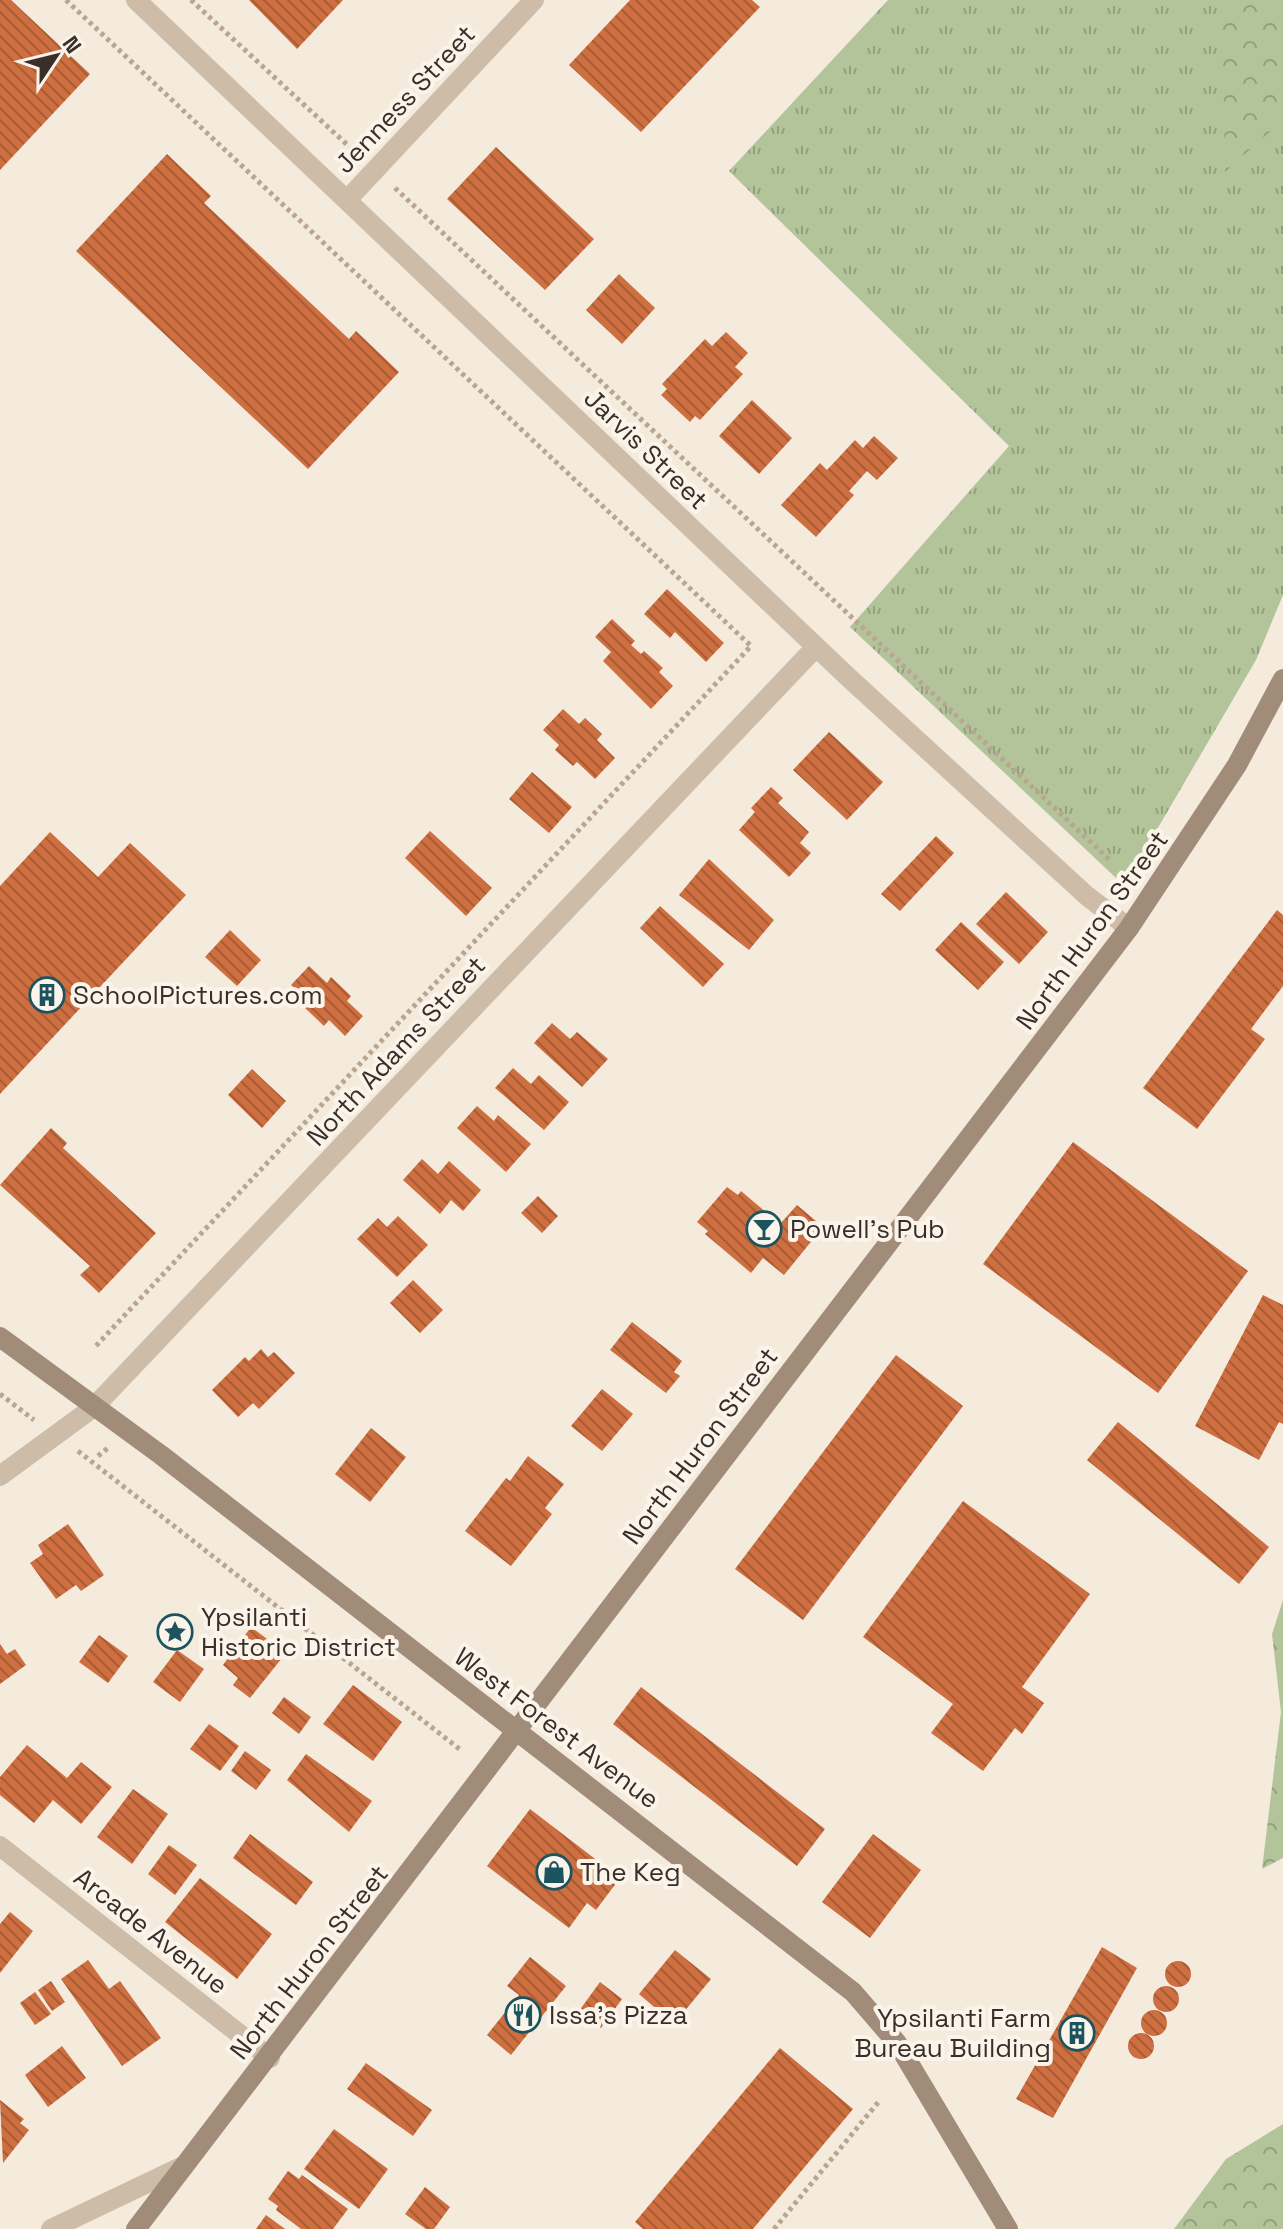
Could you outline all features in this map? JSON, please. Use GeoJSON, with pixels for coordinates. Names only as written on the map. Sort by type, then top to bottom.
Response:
{"type":"FeatureCollection","features":[{"type":"Feature","properties":{"kind":"main road","name":"North Huron Street"},"geometry":{"type":"LineString","coordinates":[[136,2229],[181,2167],[270,2058],[516,1730],[1129,928],[1237,765],[1283,679]]}},
{"type":"Feature","properties":{"kind":"main road","name":"West Forest Avenue"},"geometry":{"type":"LineString","coordinates":[[0,1337],[516,1730],[853,1992],[897,2043],[1008,2229]]}},
{"type":"Feature","properties":{"kind":"street","name":"Jarvis Street"},"geometry":{"type":"LineString","coordinates":[[136,0],[816,647],[1087,896],[1129,928]]}},
{"type":"Feature","properties":{"kind":"street","name":"Jenness Street"},"geometry":{"type":"LineString","coordinates":[[347,200],[534,0]]}},
{"type":"Feature","properties":{"kind":"street","name":"North Adams Street"},"geometry":{"type":"LineString","coordinates":[[0,1476],[94,1407],[816,647]]}},
{"type":"Feature","properties":{"kind":"street","name":"Arcade Avenue"},"geometry":{"type":"LineString","coordinates":[[0,1846],[270,2058]]}},
{"type":"Feature","properties":{"kind":"street"},"geometry":{"type":"LineString","coordinates":[[51,2229],[181,2167]]}},
{"type":"Feature","properties":{"kind":"path"},"geometry":{"type":"LineString","coordinates":[[66,0],[751,646],[94,1348]]}},
{"type":"Feature","properties":{"kind":"path"},"geometry":{"type":"LineString","coordinates":[[191,0],[1112,862]]}},
{"type":"Feature","properties":{"kind":"path"},"geometry":{"type":"LineString","coordinates":[[82,1455],[462,1751]]}},
{"type":"Feature","properties":{"kind":"path"},"geometry":{"type":"LineString","coordinates":[[774,2229],[880,2100]]}},
{"type":"Feature","properties":{"kind":"green space"},"geometry":{"type":"Polygon","coordinates":[[[888,0],[1283,0],[1283,595],[1256,660],[1135,867],[1116,878],[850,627],[1009,446],[729,171],[888,0]]]}},
{"type":"Feature","properties":{"kind":"green space"},"geometry":{"type":"Polygon","coordinates":[[[1222,0],[1283,0],[1283,120],[1225,172],[1222,0]]]}},
{"type":"Feature","properties":{"kind":"green space"},"geometry":{"type":"Polygon","coordinates":[[[1283,1600],[1283,1858],[1262,1869],[1281,1712],[1272,1634],[1283,1600]]]}},
{"type":"Feature","properties":{"kind":"green space"},"geometry":{"type":"Polygon","coordinates":[[[1283,2124],[1283,2229],[1174,2229],[1226,2159],[1283,2124]]]}},
{"type":"Feature","properties":{"kind":"building"},"geometry":{"type":"Polygon","coordinates":[[[0,0],[11,0],[90,74],[0,170],[0,0]]]}},
{"type":"Feature","properties":{"kind":"building"},"geometry":{"type":"Polygon","coordinates":[[[249,0],[343,0],[297,49],[249,0]]]}},
{"type":"Feature","properties":{"kind":"building"},"geometry":{"type":"Polygon","coordinates":[[[630,0],[752,0],[760,7],[641,132],[569,65],[630,0]]]}},
{"type":"Feature","properties":{"kind":"building"},"geometry":{"type":"Polygon","coordinates":[[[496,147],[594,239],[545,290],[447,199],[496,147]]]}},
{"type":"Feature","properties":{"kind":"building"},"geometry":{"type":"Polygon","coordinates":[[[167,154],[211,196],[204,203],[349,339],[356,331],[399,372],[308,469],[76,251],[167,154]]]}},
{"type":"Feature","properties":{"kind":"building"},"geometry":{"type":"Polygon","coordinates":[[[619,274],[655,308],[622,344],[586,310],[619,274]]]}},
{"type":"Feature","properties":{"kind":"building"},"geometry":{"type":"Polygon","coordinates":[[[726,332],[748,353],[735,367],[743,374],[700,420],[695,416],[690,422],[661,395],[667,389],[662,384],[705,339],[712,346],[726,332]]]}},
{"type":"Feature","properties":{"kind":"building"},"geometry":{"type":"Polygon","coordinates":[[[752,400],[792,438],[759,474],[719,436],[752,400]]]}},
{"type":"Feature","properties":{"kind":"building"},"geometry":{"type":"Polygon","coordinates":[[[874,436],[898,458],[877,480],[867,471],[849,491],[854,495],[816,537],[781,505],[820,463],[827,470],[855,440],[863,448],[874,436]]]}},
{"type":"Feature","properties":{"kind":"building"},"geometry":{"type":"Polygon","coordinates":[[[667,589],[724,643],[706,662],[675,632],[670,638],[644,614],[667,589]]]}},
{"type":"Feature","properties":{"kind":"building"},"geometry":{"type":"Polygon","coordinates":[[[612,619],[635,641],[631,645],[641,654],[644,651],[663,668],[659,672],[673,686],[651,709],[603,661],[611,652],[595,637],[612,619]]]}},
{"type":"Feature","properties":{"kind":"building"},"geometry":{"type":"Polygon","coordinates":[[[563,709],[579,724],[585,718],[602,734],[597,740],[615,758],[595,779],[577,762],[573,766],[555,750],[559,745],[543,730],[563,709]]]}},
{"type":"Feature","properties":{"kind":"building"},"geometry":{"type":"Polygon","coordinates":[[[829,732],[883,782],[847,820],[793,770],[829,732]]]}},
{"type":"Feature","properties":{"kind":"building"},"geometry":{"type":"Polygon","coordinates":[[[532,772],[572,807],[549,833],[509,799],[532,772]]]}},
{"type":"Feature","properties":{"kind":"building"},"geometry":{"type":"Polygon","coordinates":[[[771,787],[783,798],[778,803],[809,832],[800,843],[811,853],[789,877],[739,830],[755,812],[751,808],[771,787]]]}},
{"type":"Feature","properties":{"kind":"building"},"geometry":{"type":"Polygon","coordinates":[[[430,831],[492,888],[466,916],[405,858],[430,831]]]}},
{"type":"Feature","properties":{"kind":"building","name":"SchoolPictures.com"},"geometry":{"type":"Polygon","coordinates":[[[50,832],[98,877],[130,843],[186,895],[0,1094],[0,886],[50,832]]]}},
{"type":"Feature","properties":{"kind":"building"},"geometry":{"type":"Polygon","coordinates":[[[936,836],[954,853],[900,911],[881,894],[936,836]]]}},
{"type":"Feature","properties":{"kind":"building"},"geometry":{"type":"Polygon","coordinates":[[[709,859],[774,920],[749,950],[679,895],[709,859]]]}},
{"type":"Feature","properties":{"kind":"building"},"geometry":{"type":"Polygon","coordinates":[[[1006,892],[1048,932],[1019,964],[976,924],[1006,892]]]}},
{"type":"Feature","properties":{"kind":"building"},"geometry":{"type":"Polygon","coordinates":[[[660,906],[724,964],[703,987],[640,928],[660,906]]]}},
{"type":"Feature","properties":{"kind":"building"},"geometry":{"type":"Polygon","coordinates":[[[1277,910],[1283,915],[1283,986],[1251,1029],[1265,1039],[1197,1129],[1143,1088],[1277,910]]]}},
{"type":"Feature","properties":{"kind":"building"},"geometry":{"type":"Polygon","coordinates":[[[961,922],[1004,962],[978,990],[935,950],[961,922]]]}},
{"type":"Feature","properties":{"kind":"building"},"geometry":{"type":"Polygon","coordinates":[[[230,930],[261,960],[237,986],[205,957],[230,930]]]}},
{"type":"Feature","properties":{"kind":"building"},"geometry":{"type":"Polygon","coordinates":[[[309,966],[327,983],[331,977],[351,996],[347,1001],[363,1016],[345,1036],[329,1020],[324,1026],[304,1007],[309,1001],[291,985],[309,966]]]}},
{"type":"Feature","properties":{"kind":"building"},"geometry":{"type":"Polygon","coordinates":[[[552,1023],[570,1039],[577,1032],[608,1059],[582,1087],[534,1043],[552,1023]]]}},
{"type":"Feature","properties":{"kind":"building"},"geometry":{"type":"Polygon","coordinates":[[[513,1068],[531,1084],[539,1075],[569,1102],[544,1130],[495,1088],[513,1068]]]}},
{"type":"Feature","properties":{"kind":"building"},"geometry":{"type":"Polygon","coordinates":[[[252,1069],[286,1101],[262,1128],[228,1095],[252,1069]]]}},
{"type":"Feature","properties":{"kind":"building"},"geometry":{"type":"Polygon","coordinates":[[[477,1106],[494,1121],[498,1115],[531,1144],[506,1172],[457,1128],[477,1106]]]}},
{"type":"Feature","properties":{"kind":"building"},"geometry":{"type":"Polygon","coordinates":[[[51,1128],[67,1143],[63,1148],[156,1233],[99,1293],[80,1275],[90,1266],[0,1185],[51,1128]]]}},
{"type":"Feature","properties":{"kind":"building"},"geometry":{"type":"Polygon","coordinates":[[[1073,1142],[1248,1271],[1158,1393],[983,1264],[1073,1142]]]}},
{"type":"Feature","properties":{"kind":"building"},"geometry":{"type":"Polygon","coordinates":[[[422,1159],[438,1174],[449,1161],[481,1190],[463,1211],[451,1200],[440,1214],[403,1180],[422,1159]]]}},
{"type":"Feature","properties":{"kind":"building","name":"Powell's Pub"},"geometry":{"type":"Polygon","coordinates":[[[727,1187],[738,1195],[741,1191],[780,1224],[797,1205],[823,1227],[784,1275],[763,1258],[751,1273],[705,1234],[708,1231],[697,1222],[727,1187]]]}},
{"type":"Feature","properties":{"kind":"building"},"geometry":{"type":"Polygon","coordinates":[[[538,1196],[558,1216],[542,1233],[521,1213],[538,1196]]]}},
{"type":"Feature","properties":{"kind":"building"},"geometry":{"type":"Polygon","coordinates":[[[398,1216],[428,1245],[397,1277],[357,1239],[378,1218],[387,1227],[398,1216]]]}},
{"type":"Feature","properties":{"kind":"building"},"geometry":{"type":"Polygon","coordinates":[[[413,1280],[443,1310],[420,1333],[390,1303],[413,1280]]]}},
{"type":"Feature","properties":{"kind":"building"},"geometry":{"type":"Polygon","coordinates":[[[1263,1295],[1283,1305],[1283,1424],[1279,1422],[1259,1460],[1195,1426],[1263,1295]]]}},
{"type":"Feature","properties":{"kind":"building"},"geometry":{"type":"Polygon","coordinates":[[[632,1322],[682,1361],[674,1372],[680,1376],[666,1393],[610,1350],[632,1322]]]}},
{"type":"Feature","properties":{"kind":"building"},"geometry":{"type":"Polygon","coordinates":[[[261,1349],[268,1357],[274,1352],[295,1373],[259,1409],[253,1403],[238,1417],[212,1390],[245,1357],[249,1361],[261,1349]]]}},
{"type":"Feature","properties":{"kind":"building"},"geometry":{"type":"Polygon","coordinates":[[[896,1355],[963,1406],[803,1620],[735,1569],[896,1355]]]}},
{"type":"Feature","properties":{"kind":"building"},"geometry":{"type":"Polygon","coordinates":[[[602,1389],[633,1414],[602,1451],[571,1426],[602,1389]]]}},
{"type":"Feature","properties":{"kind":"building"},"geometry":{"type":"Polygon","coordinates":[[[1118,1422],[1269,1547],[1239,1584],[1087,1460],[1118,1422]]]}},
{"type":"Feature","properties":{"kind":"building"},"geometry":{"type":"Polygon","coordinates":[[[371,1428],[406,1457],[370,1502],[335,1474],[371,1428]]]}},
{"type":"Feature","properties":{"kind":"building"},"geometry":{"type":"Polygon","coordinates":[[[528,1456],[564,1484],[545,1508],[552,1514],[511,1566],[465,1531],[506,1478],[510,1481],[528,1456]]]}},
{"type":"Feature","properties":{"kind":"building"},"geometry":{"type":"Polygon","coordinates":[[[963,1501],[1090,1594],[1022,1687],[1044,1703],[1022,1734],[1015,1728],[983,1771],[931,1733],[953,1704],[863,1637],[963,1501]]]}},
{"type":"Feature","properties":{"kind":"building"},"geometry":{"type":"Polygon","coordinates":[[[68,1524],[104,1575],[81,1591],[76,1585],[56,1599],[30,1563],[43,1554],[38,1545],[68,1524]]]}},
{"type":"Feature","properties":{"kind":"building"},"geometry":{"type":"Polygon","coordinates":[[[251,1627],[286,1653],[250,1698],[233,1685],[238,1678],[223,1665],[251,1627]]]}},
{"type":"Feature","properties":{"kind":"building"},"geometry":{"type":"Polygon","coordinates":[[[99,1635],[128,1656],[108,1683],[79,1662],[99,1635]]]}},
{"type":"Feature","properties":{"kind":"building"},"geometry":{"type":"Polygon","coordinates":[[[0,1644],[7,1654],[15,1649],[26,1665],[0,1684],[0,1644]]]}},
{"type":"Feature","properties":{"kind":"building"},"geometry":{"type":"Polygon","coordinates":[[[177,1650],[204,1669],[180,1702],[153,1682],[177,1650]]]}},
{"type":"Feature","properties":{"kind":"building"},"geometry":{"type":"Polygon","coordinates":[[[353,1685],[402,1722],[373,1761],[323,1724],[353,1685]]]}},
{"type":"Feature","properties":{"kind":"building"},"geometry":{"type":"Polygon","coordinates":[[[641,1687],[825,1829],[797,1866],[613,1724],[641,1687]]]}},
{"type":"Feature","properties":{"kind":"building"},"geometry":{"type":"Polygon","coordinates":[[[284,1697],[311,1717],[299,1734],[272,1713],[284,1697]]]}},
{"type":"Feature","properties":{"kind":"building"},"geometry":{"type":"Polygon","coordinates":[[[209,1724],[239,1746],[220,1771],[190,1749],[209,1724]]]}},
{"type":"Feature","properties":{"kind":"building"},"geometry":{"type":"Polygon","coordinates":[[[27,1745],[67,1778],[81,1762],[112,1787],[81,1824],[53,1800],[34,1823],[0,1795],[0,1777],[27,1745]]]}},
{"type":"Feature","properties":{"kind":"building"},"geometry":{"type":"Polygon","coordinates":[[[245,1751],[271,1770],[256,1790],[231,1771],[245,1751]]]}},
{"type":"Feature","properties":{"kind":"building"},"geometry":{"type":"Polygon","coordinates":[[[306,1754],[372,1801],[349,1832],[287,1780],[306,1754]]]}},
{"type":"Feature","properties":{"kind":"building"},"geometry":{"type":"Polygon","coordinates":[[[133,1789],[168,1814],[132,1864],[97,1837],[133,1789]]]}},
{"type":"Feature","properties":{"kind":"building","name":"The Keg"},"geometry":{"type":"Polygon","coordinates":[[[530,1809],[620,1878],[596,1910],[587,1903],[569,1928],[487,1866],[530,1809]]]}},
{"type":"Feature","properties":{"kind":"building"},"geometry":{"type":"Polygon","coordinates":[[[250,1834],[313,1882],[296,1905],[233,1858],[250,1834]]]}},
{"type":"Feature","properties":{"kind":"building"},"geometry":{"type":"Polygon","coordinates":[[[873,1834],[921,1870],[870,1938],[822,1902],[873,1834]]]}},
{"type":"Feature","properties":{"kind":"building"},"geometry":{"type":"Polygon","coordinates":[[[169,1845],[197,1865],[175,1895],[148,1874],[169,1845]]]}},
{"type":"Feature","properties":{"kind":"building"},"geometry":{"type":"Polygon","coordinates":[[[200,1878],[272,1934],[237,1979],[165,1922],[200,1878]]]}},
{"type":"Feature","properties":{"kind":"building"},"geometry":{"type":"Polygon","coordinates":[[[10,1912],[33,1931],[0,1973],[0,1924],[10,1912]]]}},
{"type":"Feature","properties":{"kind":"building","name":"Ypsilanti Farm Bureau Building"},"geometry":{"type":"Polygon","coordinates":[[[1102,1947],[1137,1968],[1053,2118],[1016,2099],[1102,1947]]]}},
{"type":"Feature","properties":{"kind":"building"},"geometry":{"type":"Polygon","coordinates":[[[675,1950],[711,1979],[674,2024],[639,1994],[675,1950]]]}},
{"type":"Feature","properties":{"kind":"building","name":"Issa's Pizza"},"geometry":{"type":"Polygon","coordinates":[[[530,1957],[566,1986],[511,2055],[487,2035],[519,1995],[507,1986],[530,1957]]]}},
{"type":"Feature","properties":{"kind":"building"},"geometry":{"type":"Polygon","coordinates":[[[88,1960],[109,1989],[120,1981],[161,2038],[122,2066],[61,1979],[88,1960]]]}},
{"type":"Feature","properties":{"kind":"building"},"geometry":{"type":"Polygon","coordinates":[[[1178,1961],[1187,1965],[1191,1974],[1187,1983],[1178,1987],[1169,1983],[1165,1974],[1169,1965],[1178,1961]]]}},
{"type":"Feature","properties":{"kind":"building"},"geometry":{"type":"Polygon","coordinates":[[[51,1981],[65,2002],[52,2011],[38,1990],[51,1981]]]}},
{"type":"Feature","properties":{"kind":"building"},"geometry":{"type":"Polygon","coordinates":[[[600,1982],[622,1999],[601,2028],[579,2011],[600,1982]]]}},
{"type":"Feature","properties":{"kind":"building"},"geometry":{"type":"Polygon","coordinates":[[[1166,1986],[1175,1990],[1179,1999],[1175,2008],[1166,2012],[1157,2008],[1153,1999],[1157,1990],[1166,1986]]]}},
{"type":"Feature","properties":{"kind":"building"},"geometry":{"type":"Polygon","coordinates":[[[35,1992],[51,2014],[35,2025],[20,2003],[35,1992]]]}},
{"type":"Feature","properties":{"kind":"building"},"geometry":{"type":"Polygon","coordinates":[[[1154,2010],[1163,2014],[1167,2023],[1163,2032],[1154,2036],[1145,2032],[1141,2023],[1145,2014],[1154,2010]]]}},
{"type":"Feature","properties":{"kind":"building","name":"Ypsilanti Farm Bureau Building"},"geometry":{"type":"Polygon","coordinates":[[[1141,2033],[1150,2037],[1154,2046],[1150,2055],[1141,2059],[1132,2055],[1128,2046],[1132,2037],[1141,2033]]]}},
{"type":"Feature","properties":{"kind":"building"},"geometry":{"type":"Polygon","coordinates":[[[62,2046],[86,2078],[48,2107],[25,2075],[62,2046]]]}},
{"type":"Feature","properties":{"kind":"building"},"geometry":{"type":"Polygon","coordinates":[[[780,2048],[853,2109],[753,2229],[643,2229],[635,2222],[780,2048]]]}},
{"type":"Feature","properties":{"kind":"building"},"geometry":{"type":"Polygon","coordinates":[[[366,2063],[432,2110],[413,2136],[347,2089],[366,2063]]]}},
{"type":"Feature","properties":{"kind":"building"},"geometry":{"type":"Polygon","coordinates":[[[0,2100],[24,2119],[20,2123],[29,2130],[3,2163],[0,2100]]]}},
{"type":"Feature","properties":{"kind":"building"},"geometry":{"type":"Polygon","coordinates":[[[334,2129],[388,2169],[359,2209],[304,2169],[334,2129]]]}},
{"type":"Feature","properties":{"kind":"building"},"geometry":{"type":"Polygon","coordinates":[[[288,2171],[299,2179],[302,2175],[348,2209],[333,2229],[301,2229],[276,2210],[278,2206],[268,2199],[288,2171]]]}},
{"type":"Feature","properties":{"kind":"building"},"geometry":{"type":"Polygon","coordinates":[[[425,2187],[450,2207],[434,2229],[426,2229],[405,2214],[425,2187]]]}},
{"type":"Feature","properties":{"kind":"building"},"geometry":{"type":"Polygon","coordinates":[[[266,2215],[285,2229],[256,2229],[266,2215]]]}},
{"type":"Feature","properties":{"kind":"place","name":"SchoolPictures.com"},"geometry":{"type":"Point","coordinates":[47,995]}},
{"type":"Feature","properties":{"kind":"place","name":"Powell's Pub"},"geometry":{"type":"Point","coordinates":[764,1229]}},
{"type":"Feature","properties":{"kind":"place","name":"Ypsilanti Historic District"},"geometry":{"type":"Point","coordinates":[175,1632]}},
{"type":"Feature","properties":{"kind":"place","name":"The Keg"},"geometry":{"type":"Point","coordinates":[554,1872]}},
{"type":"Feature","properties":{"kind":"place","name":"Issa's Pizza"},"geometry":{"type":"Point","coordinates":[523,2015]}},
{"type":"Feature","properties":{"kind":"place","name":"Ypsilanti Farm Bureau Building"},"geometry":{"type":"Point","coordinates":[1077,2033]}}]}
